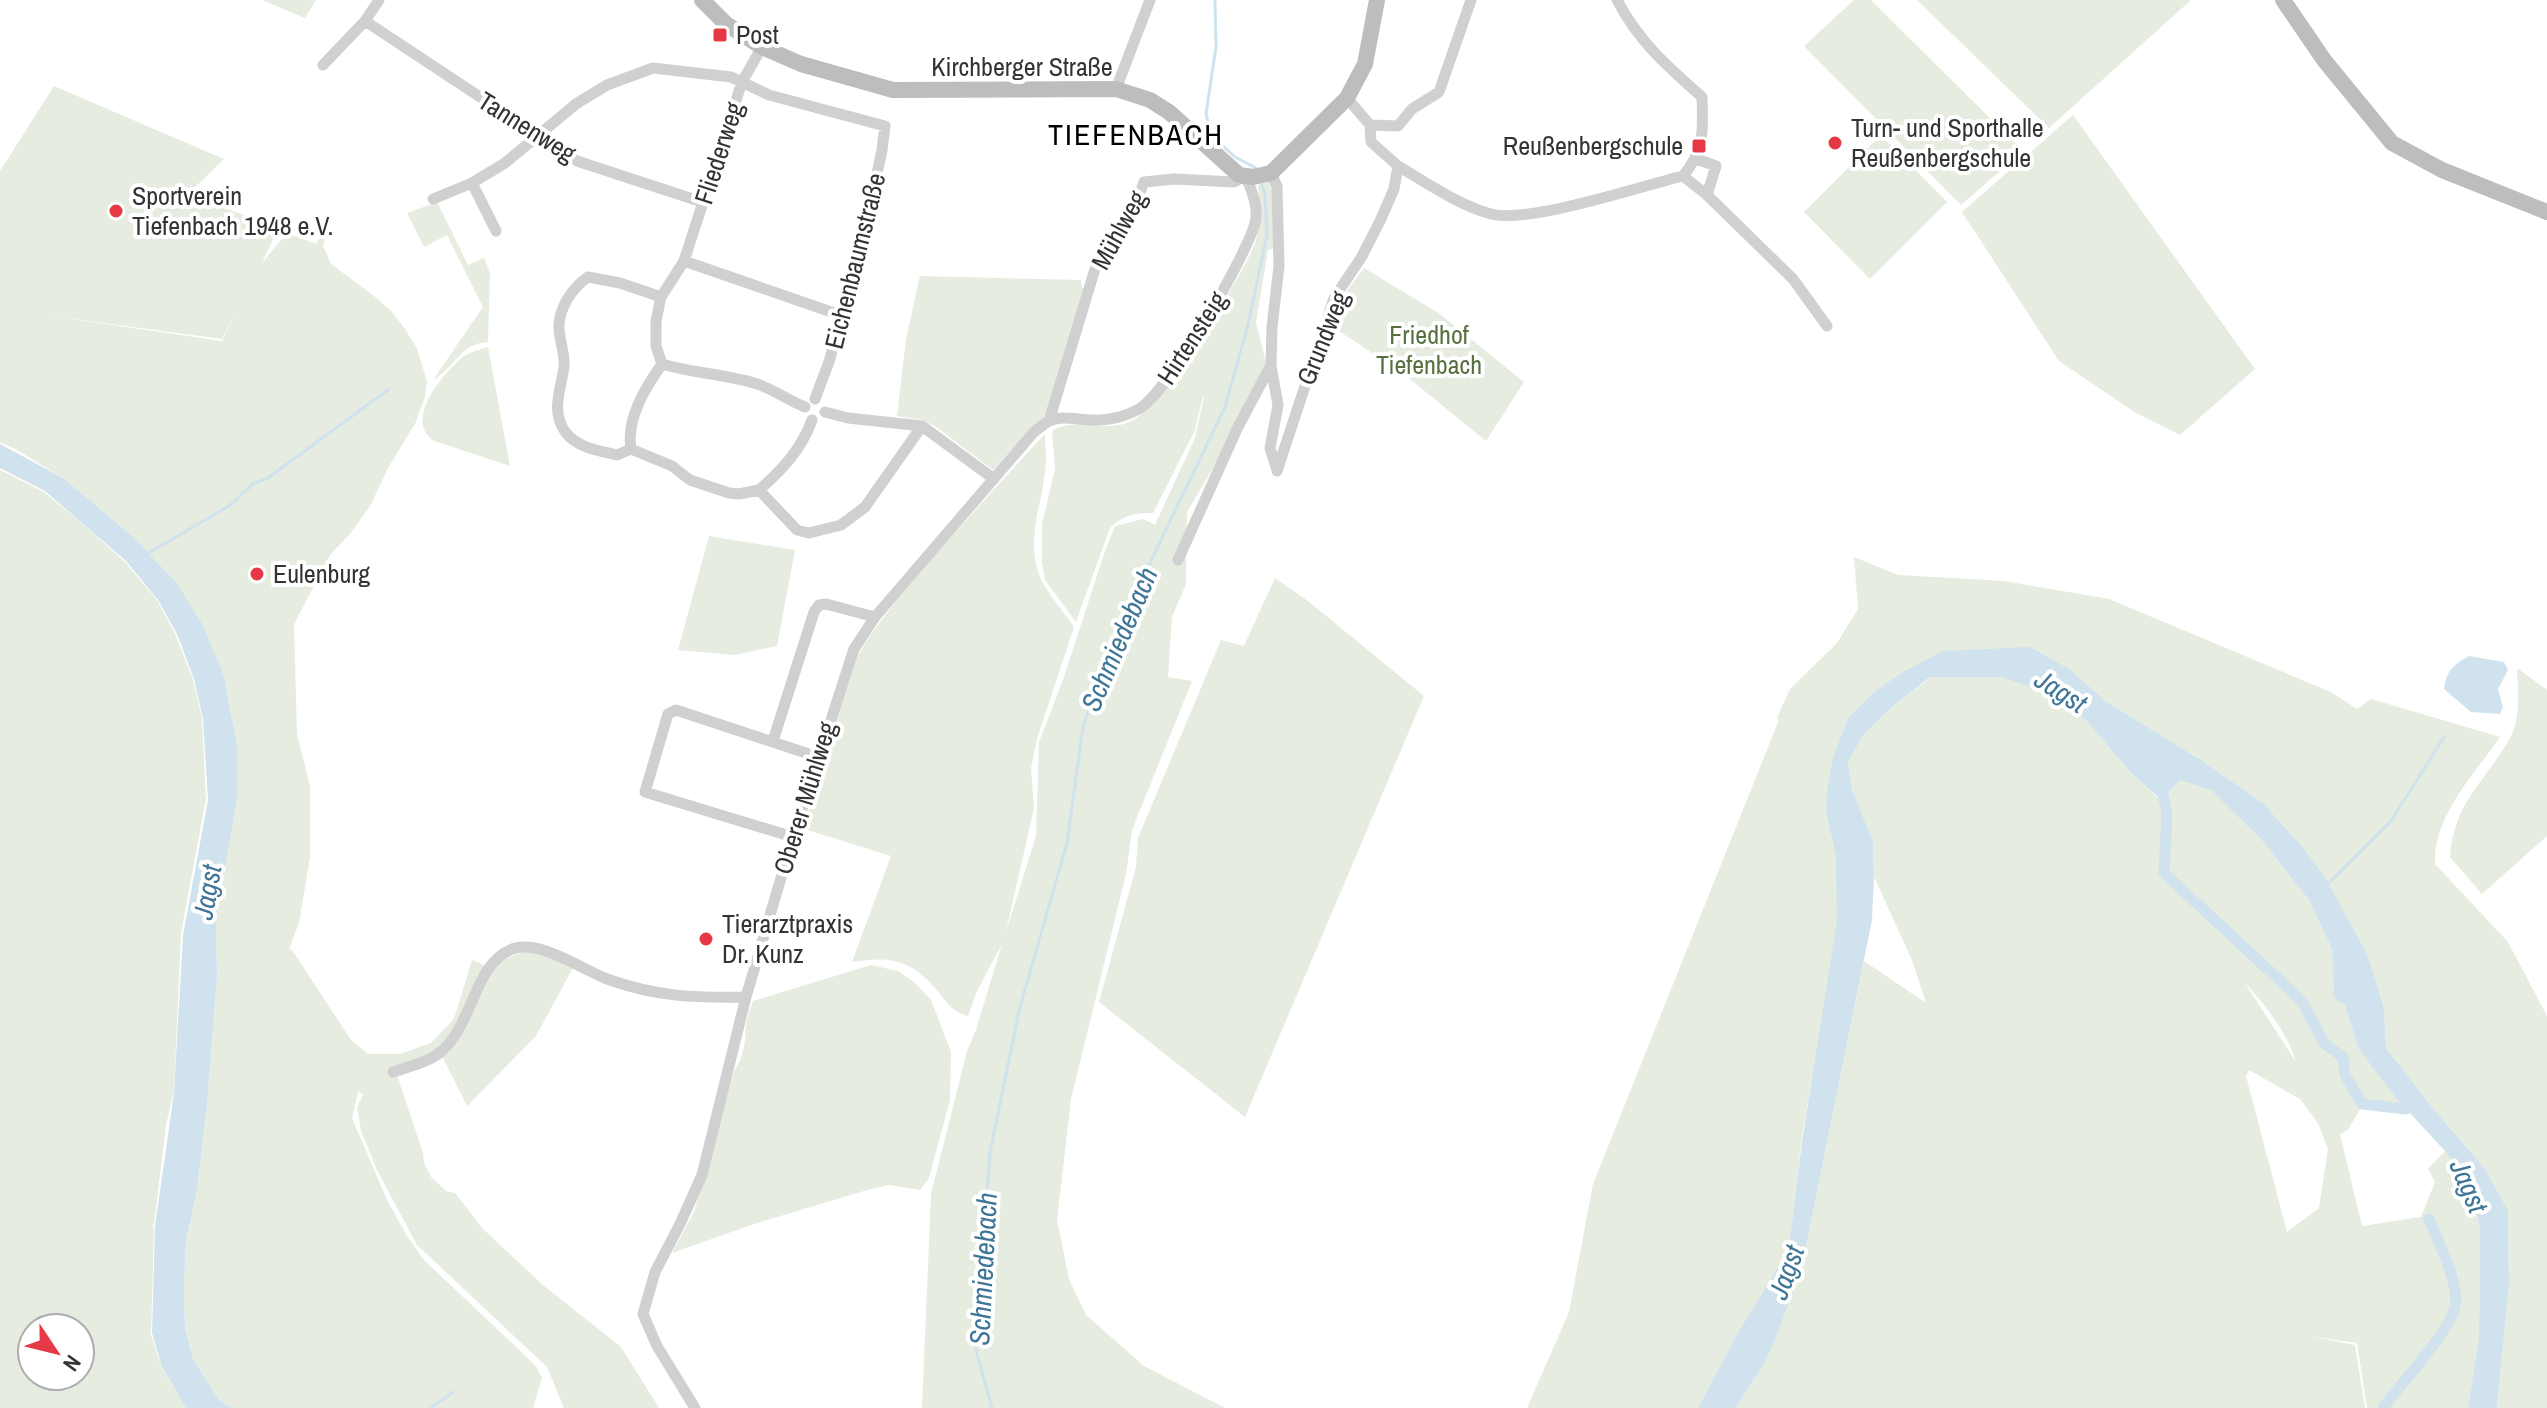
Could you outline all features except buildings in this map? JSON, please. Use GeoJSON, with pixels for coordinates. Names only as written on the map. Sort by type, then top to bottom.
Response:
{"type":"FeatureCollection","features":[{"type":"Feature","properties":{"kind":"main road","name":"Kirchberger Straße"},"geometry":{"type":"LineString","coordinates":[[702,0],[726,24],[762,47],[801,64],[893,90],[1116,89],[1150,100],[1169,112],[1239,175],[1259,175]]}},
{"type":"Feature","properties":{"kind":"main road"},"geometry":{"type":"LineString","coordinates":[[1259,175],[1347,98],[1365,64],[1377,0]]}},
{"type":"Feature","properties":{"kind":"main road"},"geometry":{"type":"LineString","coordinates":[[2283,0],[2324,60],[2392,143],[2442,170],[2547,212]]}},
{"type":"Feature","properties":{"kind":"street"},"geometry":{"type":"LineString","coordinates":[[323,65],[365,21],[379,0]]}},
{"type":"Feature","properties":{"kind":"street"},"geometry":{"type":"LineString","coordinates":[[1116,89],[1150,0]]}},
{"type":"Feature","properties":{"kind":"street"},"geometry":{"type":"LineString","coordinates":[[1370,125],[1398,126],[1412,109],[1439,92],[1471,0]]}},
{"type":"Feature","properties":{"kind":"street"},"geometry":{"type":"LineString","coordinates":[[1347,98],[1370,125],[1371,142],[1398,166],[1445,194],[1493,215],[1536,213],[1683,176],[1697,159],[1703,127],[1702,97],[1652,53],[1617,0]]}},
{"type":"Feature","properties":{"kind":"street","name":"Tannenweg"},"geometry":{"type":"LineString","coordinates":[[365,21],[577,161],[702,202]]}},
{"type":"Feature","properties":{"kind":"street","name":"Fliederweg"},"geometry":{"type":"LineString","coordinates":[[662,364],[656,346],[656,321],[661,297],[684,261],[742,82],[762,47]]}},
{"type":"Feature","properties":{"kind":"street"},"geometry":{"type":"LineString","coordinates":[[433,199],[472,183],[505,163],[576,104],[607,85],[653,68],[731,77],[742,82]]}},
{"type":"Feature","properties":{"kind":"street","name":"Eichenbaumstraße"},"geometry":{"type":"LineString","coordinates":[[742,82],[769,95],[885,126],[849,307],[840,315],[830,359],[810,403]]}},
{"type":"Feature","properties":{"kind":"street"},"geometry":{"type":"LineString","coordinates":[[1697,159],[1716,166],[1707,195]]}},
{"type":"Feature","properties":{"kind":"street","name":"Grundweg"},"geometry":{"type":"LineString","coordinates":[[1271,365],[1278,405],[1270,448],[1277,471],[1334,298],[1361,258],[1380,221],[1394,189],[1398,166]]}},
{"type":"Feature","properties":{"kind":"street"},"geometry":{"type":"LineString","coordinates":[[1178,560],[1237,429],[1271,365],[1279,266],[1277,186],[1259,175]]}},
{"type":"Feature","properties":{"kind":"street","name":"Mühlweg"},"geometry":{"type":"LineString","coordinates":[[1049,421],[1098,259],[1132,213],[1144,182],[1174,179],[1234,182],[1259,175]]}},
{"type":"Feature","properties":{"kind":"street","name":"Hirtensteig"},"geometry":{"type":"LineString","coordinates":[[1049,421],[1062,418],[1112,420],[1153,398],[1168,379],[1238,265],[1256,220],[1252,189],[1259,175]]}},
{"type":"Feature","properties":{"kind":"street"},"geometry":{"type":"LineString","coordinates":[[1683,176],[1707,195],[1793,279],[1827,326]]}},
{"type":"Feature","properties":{"kind":"street"},"geometry":{"type":"LineString","coordinates":[[472,183],[496,231]]}},
{"type":"Feature","properties":{"kind":"street"},"geometry":{"type":"LineString","coordinates":[[684,261],[840,315]]}},
{"type":"Feature","properties":{"kind":"street"},"geometry":{"type":"LineString","coordinates":[[661,297],[620,283],[588,277],[575,286],[564,307],[559,327],[564,364],[557,401],[559,418],[566,433],[577,442],[617,455],[631,449],[672,466],[690,480],[739,494],[759,490],[783,469],[807,435],[812,420]]}},
{"type":"Feature","properties":{"kind":"street"},"geometry":{"type":"LineString","coordinates":[[631,449],[629,438],[640,401],[662,364],[752,382],[810,403],[822,402],[825,412]]}},
{"type":"Feature","properties":{"kind":"street"},"geometry":{"type":"LineString","coordinates":[[810,403],[805,414],[812,420],[820,419],[825,412]]}},
{"type":"Feature","properties":{"kind":"street"},"geometry":{"type":"LineString","coordinates":[[825,412],[848,418],[922,426],[994,479]]}},
{"type":"Feature","properties":{"kind":"street","name":"Oberer Mühlweg"},"geometry":{"type":"LineString","coordinates":[[695,1408],[657,1346],[643,1314],[655,1272],[702,1175],[746,997],[793,837],[854,649],[875,617],[1034,432],[1049,421]]}},
{"type":"Feature","properties":{"kind":"street"},"geometry":{"type":"LineString","coordinates":[[759,490],[797,530],[809,533],[841,525],[865,507],[922,426]]}},
{"type":"Feature","properties":{"kind":"street"},"geometry":{"type":"LineString","coordinates":[[773,741],[814,612],[819,605],[826,604],[875,617]]}},
{"type":"Feature","properties":{"kind":"street"},"geometry":{"type":"LineString","coordinates":[[793,837],[645,792],[668,714],[676,710],[818,757]]}},
{"type":"Feature","properties":{"kind":"street"},"geometry":{"type":"LineString","coordinates":[[393,1072],[438,1054],[461,1030],[490,966],[511,949],[534,949],[555,955],[576,962],[605,978],[654,993],[685,998],[746,997]]}},
{"type":"Feature","properties":{"kind":"green space"},"geometry":{"type":"Polygon","coordinates":[[[262,0],[316,0],[305,18],[262,0]]]}},
{"type":"Feature","properties":{"kind":"green space"},"geometry":{"type":"Polygon","coordinates":[[[1854,0],[1871,0],[2023,151],[1961,205],[1804,46],[1854,0]]]}},
{"type":"Feature","properties":{"kind":"green space"},"geometry":{"type":"Polygon","coordinates":[[[1917,0],[2191,0],[2049,128],[1917,0]]]}},
{"type":"Feature","properties":{"kind":"green space"},"geometry":{"type":"Polygon","coordinates":[[[54,86],[224,159],[188,194],[278,228],[262,263],[287,233],[316,244],[321,235],[325,238],[323,246],[331,264],[392,312],[417,349],[427,381],[415,424],[389,466],[370,506],[330,555],[294,624],[297,734],[310,786],[310,858],[299,923],[289,949],[351,1040],[368,1054],[400,1054],[431,1043],[454,1019],[472,960],[487,966],[525,951],[575,964],[536,1036],[467,1106],[441,1054],[397,1075],[431,1177],[446,1191],[455,1193],[483,1229],[543,1285],[621,1347],[659,1408],[564,1408],[547,1367],[417,1245],[377,1170],[361,1131],[357,1108],[363,1094],[358,1092],[352,1118],[388,1202],[424,1260],[535,1365],[542,1378],[533,1408],[231,1408],[219,1400],[193,1359],[185,1328],[186,1240],[197,1191],[207,1104],[217,978],[216,918],[237,800],[237,743],[224,676],[176,582],[131,535],[63,478],[0,442],[0,171],[54,86]],[[237,310],[222,339],[44,315],[222,341],[237,310]]]}},
{"type":"Feature","properties":{"kind":"green space"},"geometry":{"type":"Polygon","coordinates":[[[2073,115],[2255,369],[2180,435],[2136,413],[2059,361],[1962,212],[2073,115]]]}},
{"type":"Feature","properties":{"kind":"green space"},"geometry":{"type":"Polygon","coordinates":[[[1881,135],[1947,202],[1870,279],[1804,212],[1881,135]]]}},
{"type":"Feature","properties":{"kind":"green space"},"geometry":{"type":"Polygon","coordinates":[[[1270,181],[1277,213],[1275,248],[1268,250],[1256,323],[1266,362],[1232,436],[1187,512],[1186,584],[1172,617],[1168,677],[1192,681],[1132,830],[1126,874],[1071,1099],[1057,1220],[1069,1279],[1086,1315],[1144,1366],[1225,1408],[922,1408],[931,1194],[967,1051],[1002,944],[977,991],[968,1016],[952,1008],[921,974],[902,963],[879,959],[852,962],[891,856],[804,829],[812,795],[858,655],[867,641],[937,553],[1045,434],[1046,467],[1035,526],[1034,553],[1042,581],[1074,627],[1037,739],[1031,768],[1034,808],[1006,932],[1036,836],[1039,742],[1063,680],[1105,551],[1115,526],[1143,519],[1155,525],[1195,438],[1204,397],[1195,430],[1153,513],[1130,516],[1110,528],[1076,622],[1045,580],[1042,562],[1042,524],[1055,469],[1052,431],[1072,425],[1124,424],[1135,419],[1164,389],[1202,335],[1249,256],[1256,240],[1259,219],[1258,185],[1270,181]]]}},
{"type":"Feature","properties":{"kind":"green space"},"geometry":{"type":"Polygon","coordinates":[[[437,202],[468,265],[484,258],[490,273],[488,342],[471,347],[433,380],[483,307],[447,235],[424,247],[407,213],[437,202]]]}},
{"type":"Feature","properties":{"kind":"green space","name":"Friedhof Tiefenbach"},"geometry":{"type":"Polygon","coordinates":[[[1364,268],[1440,314],[1524,382],[1486,441],[1400,371],[1331,326],[1344,295],[1364,268]]]}},
{"type":"Feature","properties":{"kind":"green space"},"geometry":{"type":"Polygon","coordinates":[[[920,276],[1081,280],[1082,287],[1087,291],[1051,406],[1040,423],[993,470],[935,426],[922,420],[897,416],[906,339],[920,276]]]}},
{"type":"Feature","properties":{"kind":"green space"},"geometry":{"type":"Polygon","coordinates":[[[488,347],[510,466],[434,441],[426,433],[423,422],[428,400],[443,377],[462,358],[488,347]]]}},
{"type":"Feature","properties":{"kind":"green space"},"geometry":{"type":"Polygon","coordinates":[[[0,470],[44,492],[84,525],[125,562],[157,600],[193,679],[202,718],[206,799],[181,933],[174,1091],[166,1125],[154,1225],[151,1222],[154,1227],[151,1335],[162,1368],[186,1408],[0,1408],[0,470]]]}},
{"type":"Feature","properties":{"kind":"green space"},"geometry":{"type":"Polygon","coordinates":[[[709,536],[795,550],[777,646],[734,655],[678,650],[709,536]]]}},
{"type":"Feature","properties":{"kind":"green space"},"geometry":{"type":"Polygon","coordinates":[[[1854,557],[1898,575],[2004,581],[2109,599],[2331,692],[2357,709],[2371,699],[2500,737],[2448,813],[2436,846],[2435,864],[2508,942],[2547,1016],[2547,1408],[2497,1408],[2509,1286],[2508,1210],[2485,1169],[2386,1048],[2384,1009],[2323,874],[2263,803],[2107,702],[2068,668],[2030,647],[1873,693],[1848,718],[1833,757],[1826,814],[1832,839],[1847,875],[1802,1136],[1790,1237],[1786,1254],[1737,1334],[1698,1408],[1527,1408],[1569,1312],[1593,1184],[1779,720],[1777,718],[1790,689],[1837,643],[1858,609],[1854,557]]]}},
{"type":"Feature","properties":{"kind":"green space"},"geometry":{"type":"Polygon","coordinates":[[[1275,578],[1308,601],[1424,696],[1245,1117],[1099,1002],[1136,867],[1138,838],[1221,640],[1244,646],[1275,578]]]}},
{"type":"Feature","properties":{"kind":"green space"},"geometry":{"type":"Polygon","coordinates":[[[2517,668],[2547,690],[2547,836],[2482,894],[2450,857],[2453,837],[2473,792],[2511,736],[2518,702],[2517,668]]]}},
{"type":"Feature","properties":{"kind":"green space"},"geometry":{"type":"Polygon","coordinates":[[[1931,677],[2001,677],[2042,691],[2085,719],[2131,773],[2160,800],[2180,779],[2211,790],[2262,839],[2309,900],[2332,949],[2334,996],[2345,1005],[2358,1048],[2406,1109],[2363,1104],[2348,1130],[2340,1134],[2362,1226],[2421,1217],[2435,1182],[2428,1169],[2445,1151],[2471,1185],[2480,1230],[2479,1338],[2468,1408],[2367,1408],[2357,1343],[2310,1336],[2355,1345],[2365,1408],[1735,1408],[1767,1359],[1804,1256],[1864,961],[1926,1003],[1912,960],[1874,877],[1873,841],[1852,790],[1848,762],[1864,734],[1931,677]],[[2245,983],[2296,1062],[2275,1020],[2245,983]],[[2249,1070],[2246,1076],[2287,1232],[2319,1208],[2328,1149],[2318,1123],[2300,1099],[2249,1070]]]}},
{"type":"Feature","properties":{"kind":"green space"},"geometry":{"type":"Polygon","coordinates":[[[871,965],[898,971],[931,1000],[951,1052],[950,1100],[929,1178],[920,1190],[889,1185],[867,1190],[672,1253],[694,1212],[734,1071],[742,1055],[753,1001],[871,965]]]}},
{"type":"Feature","properties":{"kind":"water","name":"Jagst"},"geometry":{"type":"Polygon","coordinates":[[[0,444],[63,478],[131,535],[176,582],[202,624],[224,676],[237,744],[237,800],[216,918],[217,978],[207,1104],[197,1191],[186,1240],[184,1288],[185,1328],[193,1359],[219,1400],[231,1408],[186,1408],[162,1367],[152,1333],[155,1226],[174,1093],[183,935],[208,800],[203,719],[194,679],[177,634],[158,600],[126,561],[45,491],[0,468],[0,444]]]}},
{"type":"Feature","properties":{"kind":"water","name":"Jagst"},"geometry":{"type":"Polygon","coordinates":[[[2030,647],[2068,668],[2107,702],[2263,803],[2323,874],[2367,954],[2384,1009],[2386,1048],[2485,1169],[2508,1210],[2509,1286],[2497,1408],[2468,1408],[2479,1338],[2480,1230],[2471,1186],[2358,1048],[2345,1005],[2334,997],[2332,949],[2309,900],[2262,840],[2211,790],[2180,780],[2161,800],[2131,773],[2085,719],[2042,691],[2001,677],[1930,677],[1864,734],[1848,762],[1852,790],[1873,841],[1872,920],[1804,1256],[1791,1299],[1767,1359],[1735,1408],[1698,1408],[1737,1334],[1786,1254],[1790,1237],[1837,921],[1836,855],[1826,814],[1827,790],[1833,757],[1848,718],[1873,693],[1903,672],[1943,651],[2030,647]]]}},
{"type":"Feature","properties":{"kind":"water"},"geometry":{"type":"Polygon","coordinates":[[[2469,656],[2504,662],[2508,670],[2498,689],[2503,707],[2500,714],[2471,712],[2444,689],[2452,669],[2469,656]]]}},
{"type":"Feature","properties":{"kind":"waterway","name":"Schmiedebach"},"geometry":{"type":"LineString","coordinates":[[1215,0],[1216,47],[1206,114],[1212,136],[1235,157],[1256,168],[1257,172]]}},
{"type":"Feature","properties":{"kind":"waterway","name":"Schmiedebach"},"geometry":{"type":"LineString","coordinates":[[992,1408],[975,1347],[990,1152],[1020,1007],[1067,843],[1083,727],[1110,646],[1225,407],[1248,325],[1267,235],[1265,194],[1261,183]]}},
{"type":"Feature","properties":{"kind":"waterway"},"geometry":{"type":"LineString","coordinates":[[145,555],[229,506],[253,484],[268,478],[389,389]]}},
{"type":"Feature","properties":{"kind":"waterway"},"geometry":{"type":"LineString","coordinates":[[2325,887],[2391,821],[2444,737]]}},
{"type":"Feature","properties":{"kind":"waterway"},"geometry":{"type":"LineString","coordinates":[[2161,785],[2167,813],[2164,873],[2302,1001],[2324,1043],[2343,1057],[2345,1075],[2362,1104],[2406,1109],[2413,1100]]}},
{"type":"Feature","properties":{"kind":"waterway"},"geometry":{"type":"LineString","coordinates":[[2383,1408],[2444,1330],[2455,1307],[2451,1275],[2429,1219]]}},
{"type":"Feature","properties":{"kind":"waterway"},"geometry":{"type":"LineString","coordinates":[[431,1408],[453,1392]]}},
{"type":"Feature","properties":{"kind":"place","name":"Post"},"geometry":{"type":"Point","coordinates":[720,35]}},
{"type":"Feature","properties":{"kind":"place","name":"Turn- und Sporthalle Reußenbergschule"},"geometry":{"type":"Point","coordinates":[1835,143]}},
{"type":"Feature","properties":{"kind":"place","name":"Reußenbergschule"},"geometry":{"type":"Point","coordinates":[1699,146]}},
{"type":"Feature","properties":{"kind":"place","name":"Sportverein Tiefenbach 1948 e.V."},"geometry":{"type":"Point","coordinates":[116,211]}},
{"type":"Feature","properties":{"kind":"place","name":"Eulenburg"},"geometry":{"type":"Point","coordinates":[257,574]}},
{"type":"Feature","properties":{"kind":"place","name":"Tierarztpraxis Dr. Kunz"},"geometry":{"type":"Point","coordinates":[706,939]}},
{"type":"Feature","properties":{"kind":"district","name":"TIEFENBACH"},"geometry":{"type":"Point","coordinates":[1136,135]}}]}
